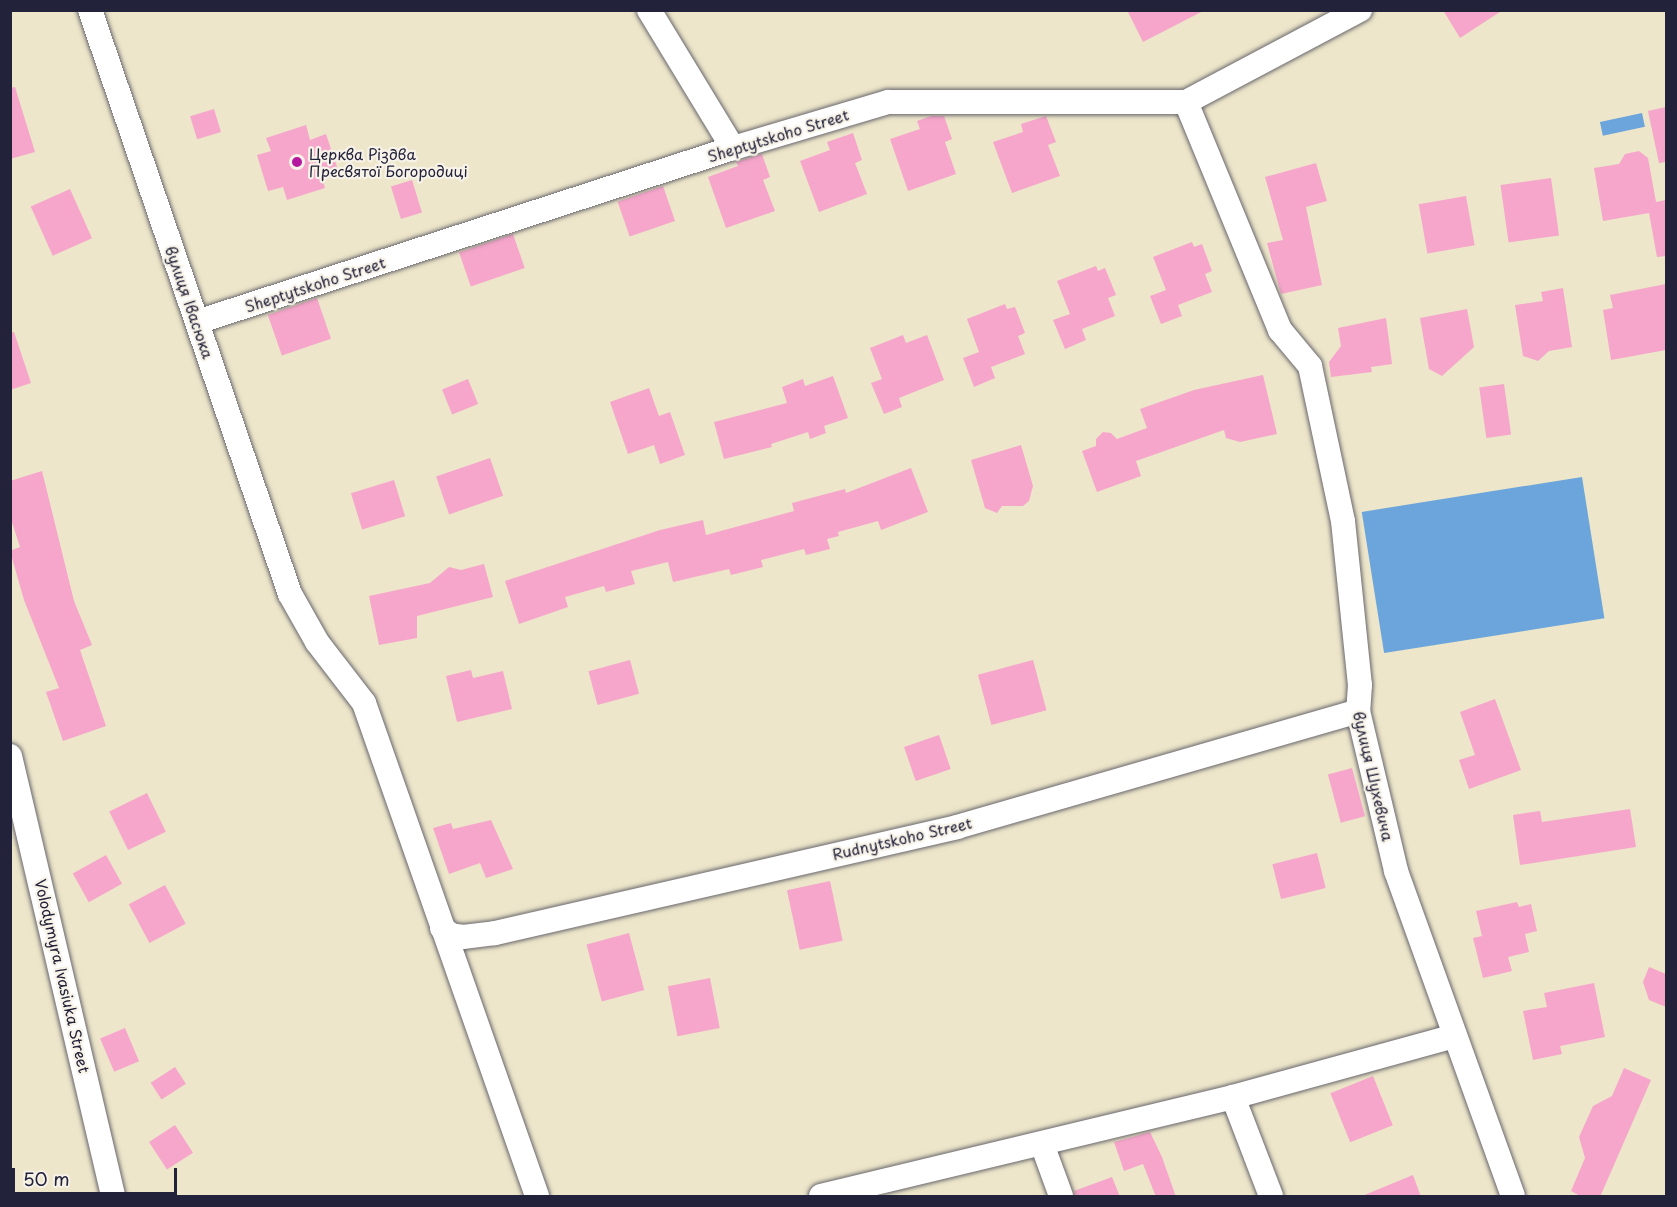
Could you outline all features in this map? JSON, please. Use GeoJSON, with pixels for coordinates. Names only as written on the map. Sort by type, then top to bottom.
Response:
{"type":"FeatureCollection","features":[{"type":"Feature","properties":{"kind":"street","name":"вулиця Івасюка"},"geometry":{"type":"LineString","coordinates":[[90,10],[291,594],[316,642],[364,703],[537,1197]]}},
{"type":"Feature","properties":{"kind":"street"},"geometry":{"type":"LineString","coordinates":[[649,10],[733,148]]}},
{"type":"Feature","properties":{"kind":"street","name":"Sheptytskoho Street"},"geometry":{"type":"LineString","coordinates":[[197,322],[733,148],[888,102],[1186,102],[1360,10]]}},
{"type":"Feature","properties":{"kind":"street","name":"вулиця Шухевича"},"geometry":{"type":"LineString","coordinates":[[1186,102],[1280,330],[1310,366],[1343,521],[1360,685],[1358,711],[1396,871],[1513,1197]]}},
{"type":"Feature","properties":{"kind":"street","name":"Rudnytskoho Street"},"geometry":{"type":"LineString","coordinates":[[442,928],[451,936],[463,937],[495,933],[957,827],[1358,711]]}},
{"type":"Feature","properties":{"kind":"street","name":"Volodymyra Ivasiuka Street"},"geometry":{"type":"LineString","coordinates":[[10,756],[17,818],[113,1197]]}},
{"type":"Feature","properties":{"kind":"street"},"geometry":{"type":"LineString","coordinates":[[821,1197],[1233,1097],[1455,1036]]}},
{"type":"Feature","properties":{"kind":"street"},"geometry":{"type":"LineString","coordinates":[[1233,1097],[1271,1197]]}},
{"type":"Feature","properties":{"kind":"street"},"geometry":{"type":"LineString","coordinates":[[1042,1144],[1061,1197]]}},
{"type":"Feature","properties":{"kind":"water"},"geometry":{"type":"Polygon","coordinates":[[[1642,113],[1645,127],[1603,136],[1600,122],[1642,113]]]}},
{"type":"Feature","properties":{"kind":"water"},"geometry":{"type":"Polygon","coordinates":[[[1582,477],[1604,618],[1384,653],[1362,512],[1582,477]]]}},
{"type":"Feature","properties":{"kind":"building"},"geometry":{"type":"Polygon","coordinates":[[[1127,10],[1205,10],[1143,42],[1127,10]]]}},
{"type":"Feature","properties":{"kind":"building"},"geometry":{"type":"Polygon","coordinates":[[[1443,10],[1503,10],[1460,38],[1443,10]]]}},
{"type":"Feature","properties":{"kind":"building"},"geometry":{"type":"Polygon","coordinates":[[[15,87],[35,152],[10,159],[10,88],[15,87]]]}},
{"type":"Feature","properties":{"kind":"building"},"geometry":{"type":"Polygon","coordinates":[[[1666,107],[1666,162],[1659,163],[1648,111],[1666,107]]]}},
{"type":"Feature","properties":{"kind":"building"},"geometry":{"type":"Polygon","coordinates":[[[214,109],[221,132],[197,139],[190,116],[214,109]]]}},
{"type":"Feature","properties":{"kind":"building"},"geometry":{"type":"Polygon","coordinates":[[[931,116],[944,116],[952,139],[945,142],[956,174],[908,191],[890,139],[920,129],[917,121],[931,116]]]}},
{"type":"Feature","properties":{"kind":"building"},"geometry":{"type":"Polygon","coordinates":[[[1046,116],[1056,142],[1048,145],[1060,176],[1012,193],[993,142],[1023,132],[1021,124],[1046,116]]]}},
{"type":"Feature","properties":{"kind":"building","name":"Церква Різдва Пресвятої Богородиці"},"geometry":{"type":"Polygon","coordinates":[[[306,125],[310,140],[326,134],[338,170],[321,175],[325,188],[287,200],[283,187],[268,191],[257,155],[271,151],[266,138],[306,125]]]}},
{"type":"Feature","properties":{"kind":"building"},"geometry":{"type":"Polygon","coordinates":[[[853,133],[862,160],[855,163],[867,194],[819,212],[800,161],[830,150],[827,142],[853,133]]]}},
{"type":"Feature","properties":{"kind":"building"},"geometry":{"type":"Polygon","coordinates":[[[1639,151],[1648,158],[1656,202],[1666,200],[1666,256],[1657,257],[1649,213],[1603,221],[1594,168],[1619,164],[1625,154],[1639,151]]]}},
{"type":"Feature","properties":{"kind":"building"},"geometry":{"type":"Polygon","coordinates":[[[762,154],[770,177],[763,180],[775,211],[726,228],[708,177],[738,166],[736,162],[762,154]]]}},
{"type":"Feature","properties":{"kind":"building"},"geometry":{"type":"Polygon","coordinates":[[[1316,163],[1327,201],[1306,207],[1322,285],[1281,294],[1267,243],[1283,240],[1265,177],[1316,163]]]}},
{"type":"Feature","properties":{"kind":"building"},"geometry":{"type":"Polygon","coordinates":[[[1551,178],[1559,235],[1509,243],[1500,185],[1551,178]]]}},
{"type":"Feature","properties":{"kind":"building"},"geometry":{"type":"Polygon","coordinates":[[[412,180],[422,213],[401,219],[391,186],[412,180]]]}},
{"type":"Feature","properties":{"kind":"building"},"geometry":{"type":"Polygon","coordinates":[[[663,186],[675,221],[630,237],[618,202],[663,186]]]}},
{"type":"Feature","properties":{"kind":"building"},"geometry":{"type":"Polygon","coordinates":[[[70,189],[92,238],[53,256],[31,206],[70,189]]]}},
{"type":"Feature","properties":{"kind":"building"},"geometry":{"type":"Polygon","coordinates":[[[1466,196],[1475,245],[1427,254],[1419,204],[1466,196]]]}},
{"type":"Feature","properties":{"kind":"building"},"geometry":{"type":"Polygon","coordinates":[[[513,234],[525,268],[471,287],[459,253],[513,234]]]}},
{"type":"Feature","properties":{"kind":"building"},"geometry":{"type":"Polygon","coordinates":[[[1192,242],[1194,247],[1202,244],[1212,271],[1205,274],[1212,292],[1178,305],[1182,316],[1161,324],[1150,296],[1166,290],[1153,257],[1192,242]]]}},
{"type":"Feature","properties":{"kind":"building"},"geometry":{"type":"Polygon","coordinates":[[[1096,266],[1098,271],[1105,268],[1116,295],[1108,298],[1115,316],[1082,329],[1086,340],[1065,349],[1053,320],[1070,314],[1057,281],[1096,266]]]}},
{"type":"Feature","properties":{"kind":"building"},"geometry":{"type":"Polygon","coordinates":[[[1666,284],[1666,350],[1611,360],[1603,310],[1613,308],[1610,295],[1666,284]]]}},
{"type":"Feature","properties":{"kind":"building"},"geometry":{"type":"Polygon","coordinates":[[[1563,288],[1572,347],[1549,351],[1538,361],[1523,356],[1515,305],[1543,301],[1541,292],[1563,288]]]}},
{"type":"Feature","properties":{"kind":"building"},"geometry":{"type":"Polygon","coordinates":[[[317,298],[331,339],[282,356],[268,315],[317,298]]]}},
{"type":"Feature","properties":{"kind":"building"},"geometry":{"type":"Polygon","coordinates":[[[1005,304],[1007,309],[1015,307],[1025,333],[1018,336],[1025,354],[991,367],[995,378],[974,387],[963,358],[979,352],[967,319],[1005,304]]]}},
{"type":"Feature","properties":{"kind":"building"},"geometry":{"type":"Polygon","coordinates":[[[1467,309],[1474,347],[1442,376],[1429,369],[1420,318],[1467,309]]]}},
{"type":"Feature","properties":{"kind":"building"},"geometry":{"type":"Polygon","coordinates":[[[1386,318],[1392,364],[1371,367],[1372,372],[1331,377],[1329,362],[1341,346],[1338,328],[1386,318]]]}},
{"type":"Feature","properties":{"kind":"building"},"geometry":{"type":"Polygon","coordinates":[[[14,332],[31,383],[10,390],[10,333],[14,332]]]}},
{"type":"Feature","properties":{"kind":"building"},"geometry":{"type":"Polygon","coordinates":[[[903,335],[906,343],[927,335],[944,380],[899,398],[902,407],[884,414],[871,383],[882,379],[870,348],[903,335]]]}},
{"type":"Feature","properties":{"kind":"building"},"geometry":{"type":"Polygon","coordinates":[[[1263,375],[1277,434],[1240,442],[1226,438],[1224,430],[1136,461],[1141,476],[1097,492],[1082,451],[1096,446],[1096,439],[1103,432],[1111,433],[1117,439],[1147,428],[1140,409],[1194,390],[1263,375]]]}},
{"type":"Feature","properties":{"kind":"building"},"geometry":{"type":"Polygon","coordinates":[[[833,376],[848,418],[824,426],[826,433],[810,439],[808,432],[771,444],[772,447],[724,459],[714,422],[787,403],[782,387],[803,379],[805,386],[833,376]]]}},
{"type":"Feature","properties":{"kind":"building"},"geometry":{"type":"Polygon","coordinates":[[[468,379],[478,404],[452,415],[442,389],[468,379]]]}},
{"type":"Feature","properties":{"kind":"building"},"geometry":{"type":"Polygon","coordinates":[[[1504,384],[1511,435],[1486,438],[1479,387],[1504,384]]]}},
{"type":"Feature","properties":{"kind":"building"},"geometry":{"type":"Polygon","coordinates":[[[649,388],[659,416],[670,412],[685,455],[660,464],[654,445],[628,454],[610,402],[649,388]]]}},
{"type":"Feature","properties":{"kind":"building"},"geometry":{"type":"Polygon","coordinates":[[[1021,445],[1033,486],[1029,501],[1023,506],[1002,506],[997,513],[985,508],[971,460],[1021,445]]]}},
{"type":"Feature","properties":{"kind":"building"},"geometry":{"type":"Polygon","coordinates":[[[490,458],[503,496],[449,514],[436,477],[490,458]]]}},
{"type":"Feature","properties":{"kind":"building"},"geometry":{"type":"Polygon","coordinates":[[[911,468],[928,512],[881,530],[878,521],[838,532],[839,536],[827,539],[830,549],[806,555],[804,549],[761,560],[763,567],[731,575],[729,569],[673,582],[668,562],[631,571],[635,584],[606,592],[604,586],[565,597],[568,607],[519,624],[505,581],[660,530],[703,520],[706,535],[794,511],[792,503],[845,489],[846,493],[911,468]]]}},
{"type":"Feature","properties":{"kind":"building"},"geometry":{"type":"Polygon","coordinates":[[[42,471],[74,601],[92,645],[80,650],[106,726],[63,741],[46,692],[59,688],[24,600],[10,551],[20,547],[10,516],[10,481],[42,471]]]}},
{"type":"Feature","properties":{"kind":"building"},"geometry":{"type":"Polygon","coordinates":[[[394,480],[405,516],[362,529],[351,493],[394,480]]]}},
{"type":"Feature","properties":{"kind":"building"},"geometry":{"type":"Polygon","coordinates":[[[484,564],[493,597],[417,616],[417,638],[379,645],[369,596],[430,583],[449,567],[461,570],[484,564]]]}},
{"type":"Feature","properties":{"kind":"building"},"geometry":{"type":"Polygon","coordinates":[[[630,660],[639,694],[598,705],[588,671],[630,660]]]}},
{"type":"Feature","properties":{"kind":"building"},"geometry":{"type":"Polygon","coordinates":[[[1033,660],[1046,710],[991,725],[978,675],[1033,660]]]}},
{"type":"Feature","properties":{"kind":"building"},"geometry":{"type":"Polygon","coordinates":[[[471,670],[473,678],[503,671],[512,709],[457,722],[446,676],[471,670]]]}},
{"type":"Feature","properties":{"kind":"building"},"geometry":{"type":"Polygon","coordinates":[[[1495,699],[1521,770],[1469,789],[1459,760],[1475,755],[1460,712],[1495,699]]]}},
{"type":"Feature","properties":{"kind":"building"},"geometry":{"type":"Polygon","coordinates":[[[939,735],[951,769],[916,781],[904,747],[939,735]]]}},
{"type":"Feature","properties":{"kind":"building"},"geometry":{"type":"Polygon","coordinates":[[[1352,768],[1365,816],[1341,823],[1328,774],[1352,768]]]}},
{"type":"Feature","properties":{"kind":"building"},"geometry":{"type":"Polygon","coordinates":[[[147,793],[166,832],[128,850],[109,811],[147,793]]]}},
{"type":"Feature","properties":{"kind":"building"},"geometry":{"type":"Polygon","coordinates":[[[1630,809],[1636,847],[1520,865],[1513,815],[1540,811],[1542,822],[1630,809]]]}},
{"type":"Feature","properties":{"kind":"building"},"geometry":{"type":"Polygon","coordinates":[[[491,820],[513,869],[486,878],[480,863],[449,874],[433,828],[451,823],[453,829],[491,820]]]}},
{"type":"Feature","properties":{"kind":"building"},"geometry":{"type":"Polygon","coordinates":[[[1317,853],[1326,888],[1281,899],[1272,864],[1317,853]]]}},
{"type":"Feature","properties":{"kind":"building"},"geometry":{"type":"Polygon","coordinates":[[[106,855],[122,884],[89,902],[73,873],[106,855]]]}},
{"type":"Feature","properties":{"kind":"building"},"geometry":{"type":"Polygon","coordinates":[[[830,881],[843,941],[800,950],[787,890],[830,881]]]}},
{"type":"Feature","properties":{"kind":"building"},"geometry":{"type":"Polygon","coordinates":[[[165,885],[186,924],[149,943],[129,904],[165,885]]]}},
{"type":"Feature","properties":{"kind":"building"},"geometry":{"type":"Polygon","coordinates":[[[1517,902],[1519,907],[1531,904],[1537,931],[1525,934],[1529,952],[1508,957],[1512,971],[1483,978],[1473,938],[1482,936],[1476,911],[1517,902]]]}},
{"type":"Feature","properties":{"kind":"building"},"geometry":{"type":"Polygon","coordinates":[[[629,933],[644,990],[602,1001],[586,944],[629,933]]]}},
{"type":"Feature","properties":{"kind":"building"},"geometry":{"type":"Polygon","coordinates":[[[1649,967],[1666,974],[1666,1007],[1649,1000],[1643,982],[1649,967]]]}},
{"type":"Feature","properties":{"kind":"building"},"geometry":{"type":"Polygon","coordinates":[[[710,978],[720,1028],[678,1036],[668,986],[710,978]]]}},
{"type":"Feature","properties":{"kind":"building"},"geometry":{"type":"Polygon","coordinates":[[[1594,983],[1605,1037],[1560,1046],[1562,1054],[1533,1060],[1523,1011],[1547,1007],[1544,993],[1594,983]]]}},
{"type":"Feature","properties":{"kind":"building"},"geometry":{"type":"Polygon","coordinates":[[[125,1028],[139,1061],[114,1072],[100,1039],[125,1028]]]}},
{"type":"Feature","properties":{"kind":"building"},"geometry":{"type":"Polygon","coordinates":[[[175,1067],[186,1084],[162,1100],[151,1083],[175,1067]]]}},
{"type":"Feature","properties":{"kind":"building"},"geometry":{"type":"Polygon","coordinates":[[[1624,1068],[1651,1080],[1600,1197],[1582,1197],[1571,1191],[1585,1158],[1579,1137],[1593,1106],[1612,1096],[1624,1068]]]}},
{"type":"Feature","properties":{"kind":"building"},"geometry":{"type":"Polygon","coordinates":[[[1373,1076],[1393,1125],[1350,1142],[1330,1093],[1373,1076]]]}},
{"type":"Feature","properties":{"kind":"building"},"geometry":{"type":"Polygon","coordinates":[[[175,1125],[193,1153],[167,1170],[149,1142],[175,1125]]]}},
{"type":"Feature","properties":{"kind":"building"},"geometry":{"type":"Polygon","coordinates":[[[1150,1132],[1162,1157],[1176,1197],[1156,1197],[1143,1164],[1124,1171],[1114,1142],[1150,1132]]]}},
{"type":"Feature","properties":{"kind":"building"},"geometry":{"type":"Polygon","coordinates":[[[1413,1175],[1421,1197],[1362,1196],[1413,1175]]]}},
{"type":"Feature","properties":{"kind":"building"},"geometry":{"type":"Polygon","coordinates":[[[1112,1177],[1120,1197],[1075,1197],[1074,1191],[1112,1177]]]}},
{"type":"Feature","properties":{"kind":"place","name":"Церква Різдва Пресвятої Богородиці"},"geometry":{"type":"Point","coordinates":[297,162]}}]}
